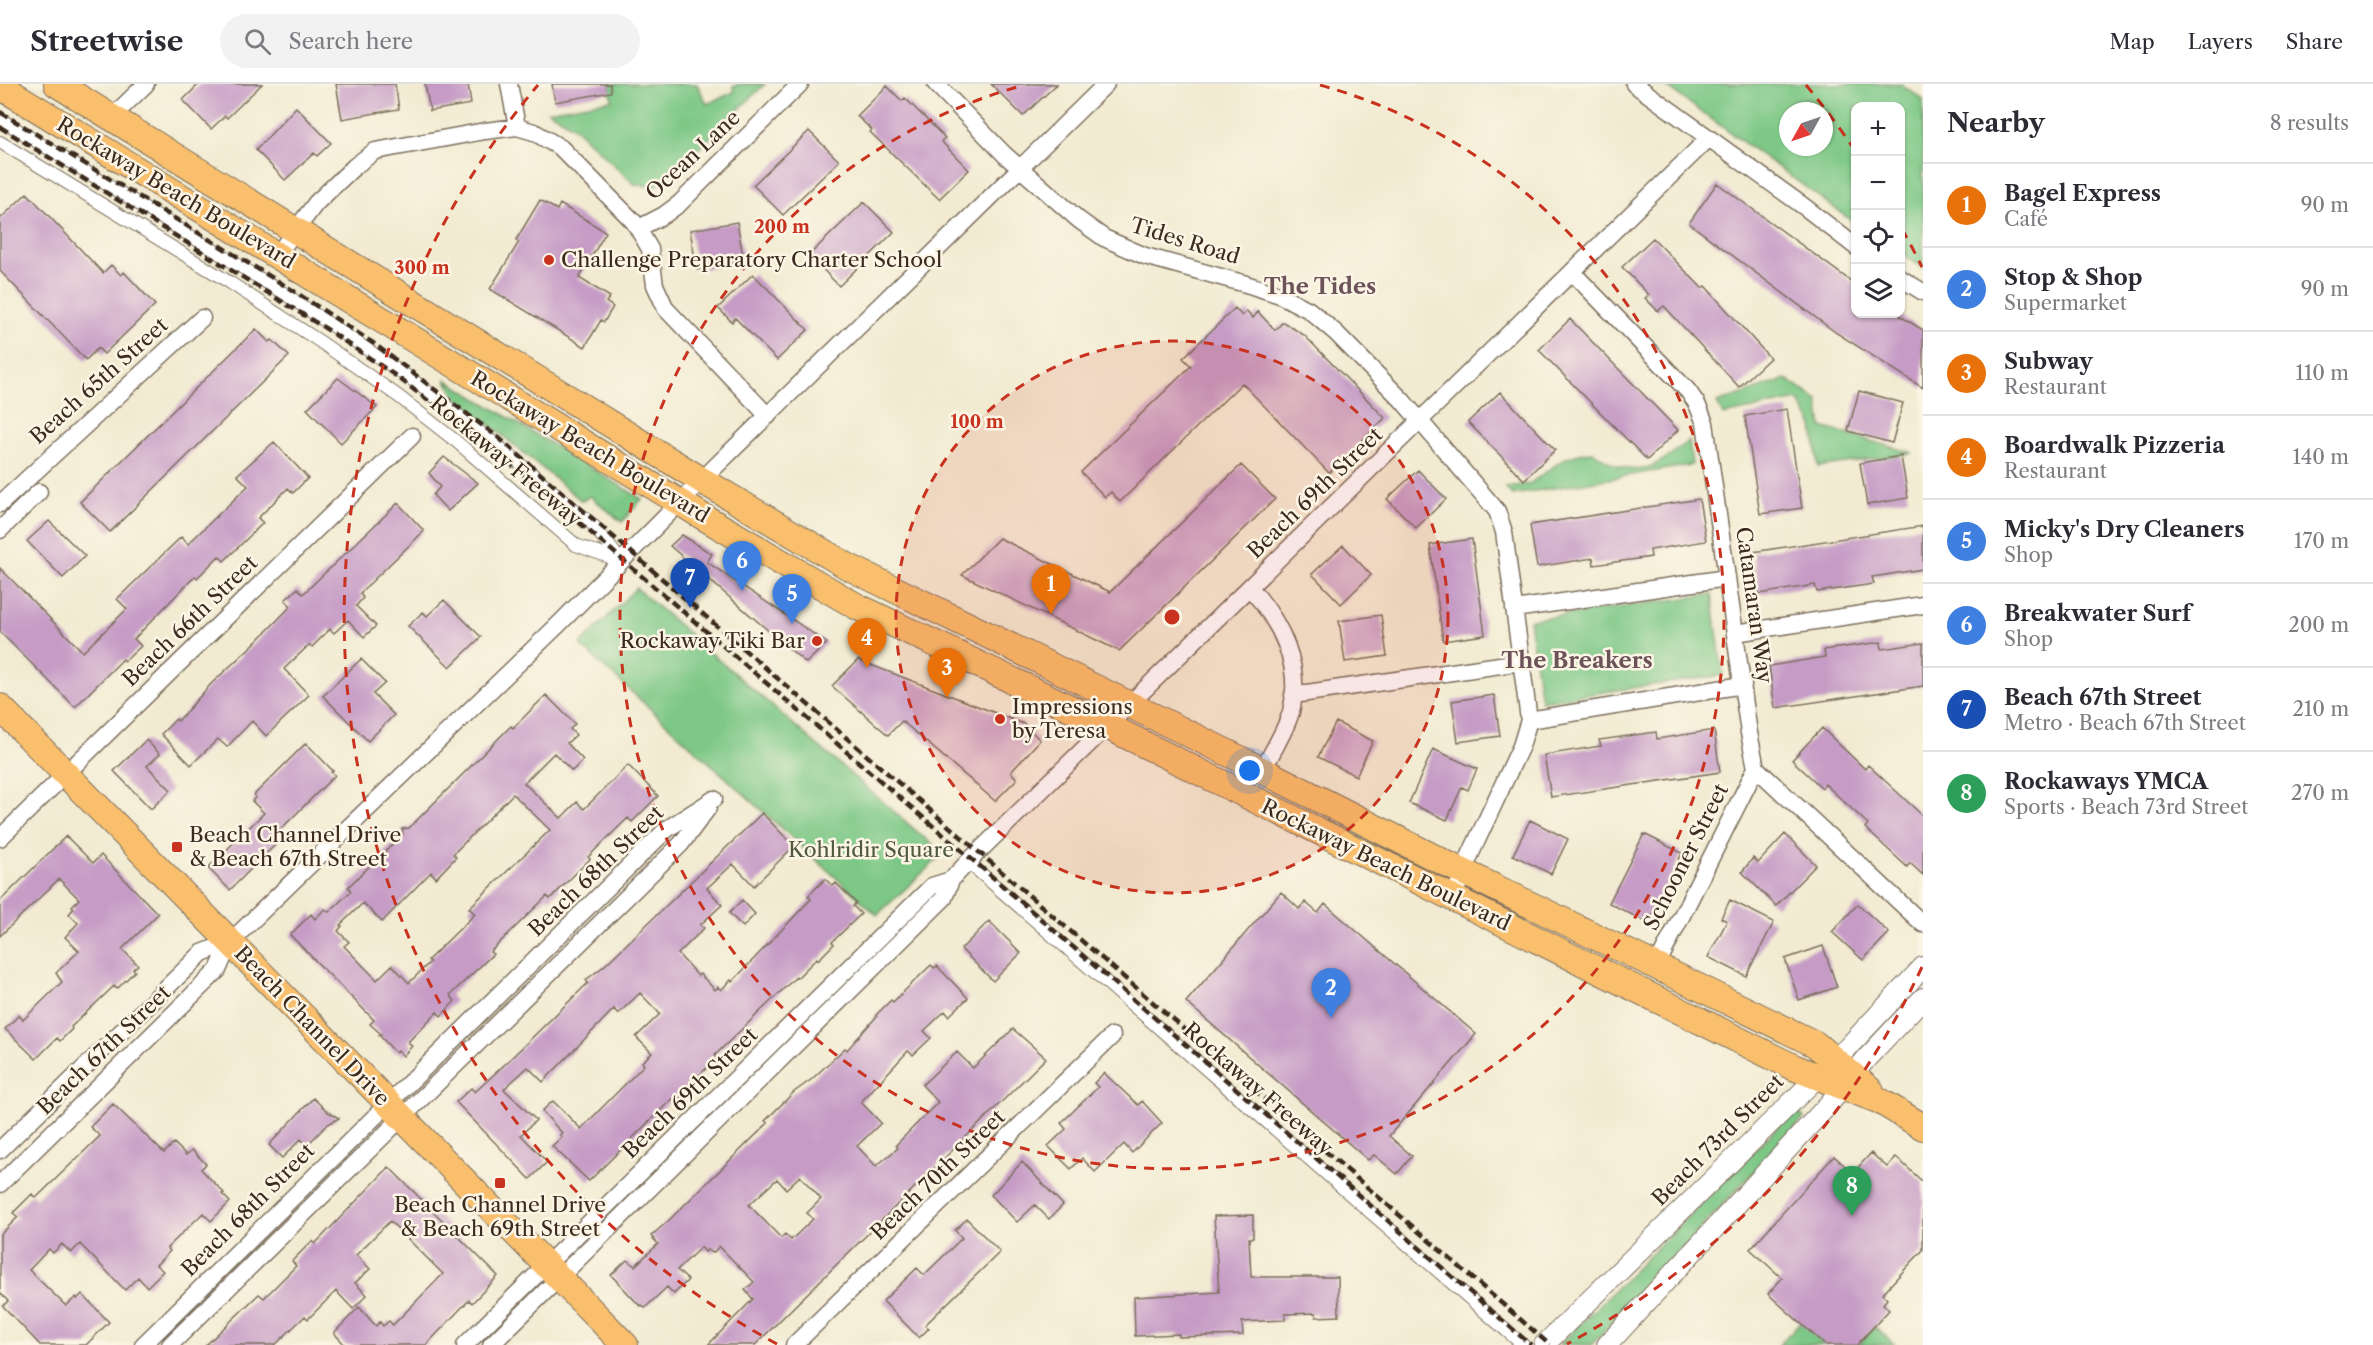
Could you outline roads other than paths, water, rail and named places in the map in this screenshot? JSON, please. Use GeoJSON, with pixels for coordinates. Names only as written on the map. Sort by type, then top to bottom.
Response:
{"type":"FeatureCollection","features":[{"type":"Feature","properties":{"kind":"main road","name":"Rockaway Beach Boulevard"},"geometry":{"type":"LineString","coordinates":[[57,84],[819,550],[903,595],[1131,705],[1656,967],[1807,1039],[1822,1047],[1837,1074]]}},
{"type":"Feature","properties":{"kind":"main road","name":"Rockaway Beach Boulevard"},"geometry":{"type":"LineString","coordinates":[[0,86],[810,581],[1793,1067],[1837,1074],[1923,1127]]}},
{"type":"Feature","properties":{"kind":"main road"},"geometry":{"type":"LineString","coordinates":[[888,621],[903,595]]}},
{"type":"Feature","properties":{"kind":"main road","name":"Beach Channel Drive"},"geometry":{"type":"LineString","coordinates":[[0,707],[625,1345]]}},
{"type":"Feature","properties":{"kind":"street"},"geometry":{"type":"LineString","coordinates":[[112,117],[146,84]]}},
{"type":"Feature","properties":{"kind":"street"},"geometry":{"type":"LineString","coordinates":[[509,84],[517,128]]}},
{"type":"Feature","properties":{"kind":"street","name":"Ocean Lane"},"geometry":{"type":"LineString","coordinates":[[639,228],[679,204],[800,84]]}},
{"type":"Feature","properties":{"kind":"street","name":"Tides Road"},"geometry":{"type":"LineString","coordinates":[[936,84],[1020,168],[1079,220],[1117,244],[1145,256],[1272,293],[1309,310],[1349,345],[1420,421],[1497,511],[1504,532],[1529,720]]}},
{"type":"Feature","properties":{"kind":"street","name":"Beach 67th Street"},"geometry":{"type":"LineString","coordinates":[[0,1184],[218,970],[230,942],[566,617],[1106,84]]}},
{"type":"Feature","properties":{"kind":"street"},"geometry":{"type":"LineString","coordinates":[[1634,84],[1851,243]]}},
{"type":"Feature","properties":{"kind":"street","name":"Rockaway Freeway"},"geometry":{"type":"LineString","coordinates":[[0,119],[282,292],[414,381],[511,456],[593,525],[621,561]]}},
{"type":"Feature","properties":{"kind":"street"},"geometry":{"type":"LineString","coordinates":[[277,255],[322,197],[375,151],[474,132],[517,128],[534,132],[561,148],[639,228],[650,249],[655,285],[663,303],[768,416]]}},
{"type":"Feature","properties":{"kind":"street","name":"Beach 69th Street"},"geometry":{"type":"LineString","coordinates":[[491,1345],[553,1271],[932,886],[951,880],[1710,138]]}},
{"type":"Feature","properties":{"kind":"street","name":"Rockaway Freeway"},"geometry":{"type":"LineString","coordinates":[[0,142],[229,282],[319,341],[398,396],[457,442],[576,545],[621,561]]}},
{"type":"Feature","properties":{"kind":"street","name":"Catamaran Way"},"geometry":{"type":"LineString","coordinates":[[1572,272],[1688,392],[1700,409],[1712,462],[1756,768]]}},
{"type":"Feature","properties":{"kind":"street"},"geometry":{"type":"LineString","coordinates":[[1905,281],[1923,292]]}},
{"type":"Feature","properties":{"kind":"street","name":"Beach 65th Street"},"geometry":{"type":"LineString","coordinates":[[0,504],[202,318]]}},
{"type":"Feature","properties":{"kind":"street","name":"Beach 66th Street"},"geometry":{"type":"LineString","coordinates":[[0,838],[412,436]]}},
{"type":"Feature","properties":{"kind":"street"},"geometry":{"type":"LineString","coordinates":[[0,530],[39,492]]}},
{"type":"Feature","properties":{"kind":"street"},"geometry":{"type":"LineString","coordinates":[[1514,609],[1727,578]]}},
{"type":"Feature","properties":{"kind":"street"},"geometry":{"type":"LineString","coordinates":[[1250,588],[1272,614],[1283,636],[1291,664],[1293,695],[1288,720],[1262,771]]}},
{"type":"Feature","properties":{"kind":"street"},"geometry":{"type":"LineString","coordinates":[[1735,633],[1923,605]]}},
{"type":"Feature","properties":{"kind":"street"},"geometry":{"type":"LineString","coordinates":[[1293,695],[1521,662]]}},
{"type":"Feature","properties":{"kind":"street"},"geometry":{"type":"LineString","coordinates":[[1453,898],[1521,747],[1529,720],[1743,685]]}},
{"type":"Feature","properties":{"kind":"street"},"geometry":{"type":"LineString","coordinates":[[1756,768],[1923,924]]}},
{"type":"Feature","properties":{"kind":"street","name":"Schooner Street"},"geometry":{"type":"LineString","coordinates":[[1656,967],[1756,768]]}},
{"type":"Feature","properties":{"kind":"street","name":"Beach 68th Street"},"geometry":{"type":"LineString","coordinates":[[143,1345],[396,1111],[681,844],[714,799],[668,829],[396,1111],[170,1345]]}},
{"type":"Feature","properties":{"kind":"street","name":"Rockaway Freeway"},"geometry":{"type":"LineString","coordinates":[[968,862],[1523,1345]]}},
{"type":"Feature","properties":{"kind":"street","name":"Beach 67th Street"},"geometry":{"type":"LineString","coordinates":[[0,1150],[202,952],[230,942]]}},
{"type":"Feature","properties":{"kind":"street","name":"Beach 73rd Street"},"geometry":{"type":"LineString","coordinates":[[1607,1345],[1837,1074],[1923,967]]}},
{"type":"Feature","properties":{"kind":"street","name":"Beach 73rd Street"},"geometry":{"type":"LineString","coordinates":[[1544,1345],[1837,1074],[1923,998]]}},
{"type":"Feature","properties":{"kind":"street","name":"Beach 70th Street"},"geometry":{"type":"LineString","coordinates":[[794,1345],[1112,1036]]}},
{"type":"Feature","properties":{"kind":"street","name":"Beach 69th Street"},"geometry":{"type":"LineString","coordinates":[[465,1345],[553,1271]]}},
{"type":"Feature","properties":{"kind":"railway"},"geometry":{"type":"LineString","coordinates":[[0,112],[289,288],[373,343],[499,438],[1550,1345]]}},
{"type":"Feature","properties":{"kind":"railway"},"geometry":{"type":"LineString","coordinates":[[0,127],[328,330],[396,376],[511,464],[989,874],[1531,1345]]}},
{"type":"Feature","properties":{"kind":"place","name":"Challenge Preparatory Charter School"},"geometry":{"type":"Point","coordinates":[549,260]}},
{"type":"Feature","properties":{"kind":"place","name":"Breakwater Surf"},"geometry":{"type":"Point","coordinates":[742,591]}},
{"type":"Feature","properties":{"kind":"place","name":"Beach 67th Street"},"geometry":{"type":"Point","coordinates":[690,608]}},
{"type":"Feature","properties":{"kind":"place","name":"Bagel Express"},"geometry":{"type":"Point","coordinates":[1051,614]}},
{"type":"Feature","properties":{"kind":"place","name":"Micky's Dry Cleaners"},"geometry":{"type":"Point","coordinates":[792,624]}},
{"type":"Feature","properties":{"kind":"place","name":"Rockaway Tiki Bar"},"geometry":{"type":"Point","coordinates":[817,641]}},
{"type":"Feature","properties":{"kind":"place","name":"Boardwalk Pizzeria"},"geometry":{"type":"Point","coordinates":[867,668]}},
{"type":"Feature","properties":{"kind":"place","name":"Subway"},"geometry":{"type":"Point","coordinates":[947,698]}},
{"type":"Feature","properties":{"kind":"place","name":"Impressions by Teresa"},"geometry":{"type":"Point","coordinates":[1000,719]}},
{"type":"Feature","properties":{"kind":"place","name":"Beach Channel Drive & Beach 67th Street"},"geometry":{"type":"Point","coordinates":[177,847]}},
{"type":"Feature","properties":{"kind":"place","name":"Stop & Shop"},"geometry":{"type":"Point","coordinates":[1331,1018]}},
{"type":"Feature","properties":{"kind":"place","name":"Beach Channel Drive & Beach 69th Street"},"geometry":{"type":"Point","coordinates":[500,1183]}},
{"type":"Feature","properties":{"kind":"place","name":"Rockaways YMCA"},"geometry":{"type":"Point","coordinates":[1852,1216]}},
{"type":"Feature","properties":{"kind":"district","name":"The Tides"},"geometry":{"type":"Point","coordinates":[1320,286]}},
{"type":"Feature","properties":{"kind":"district","name":"The Breakers"},"geometry":{"type":"Point","coordinates":[1577,660]}},
{"type":"Feature","properties":{"kind":"park label","name":"Kohlridir Square"},"geometry":{"type":"Point","coordinates":[871,850]}}]}
